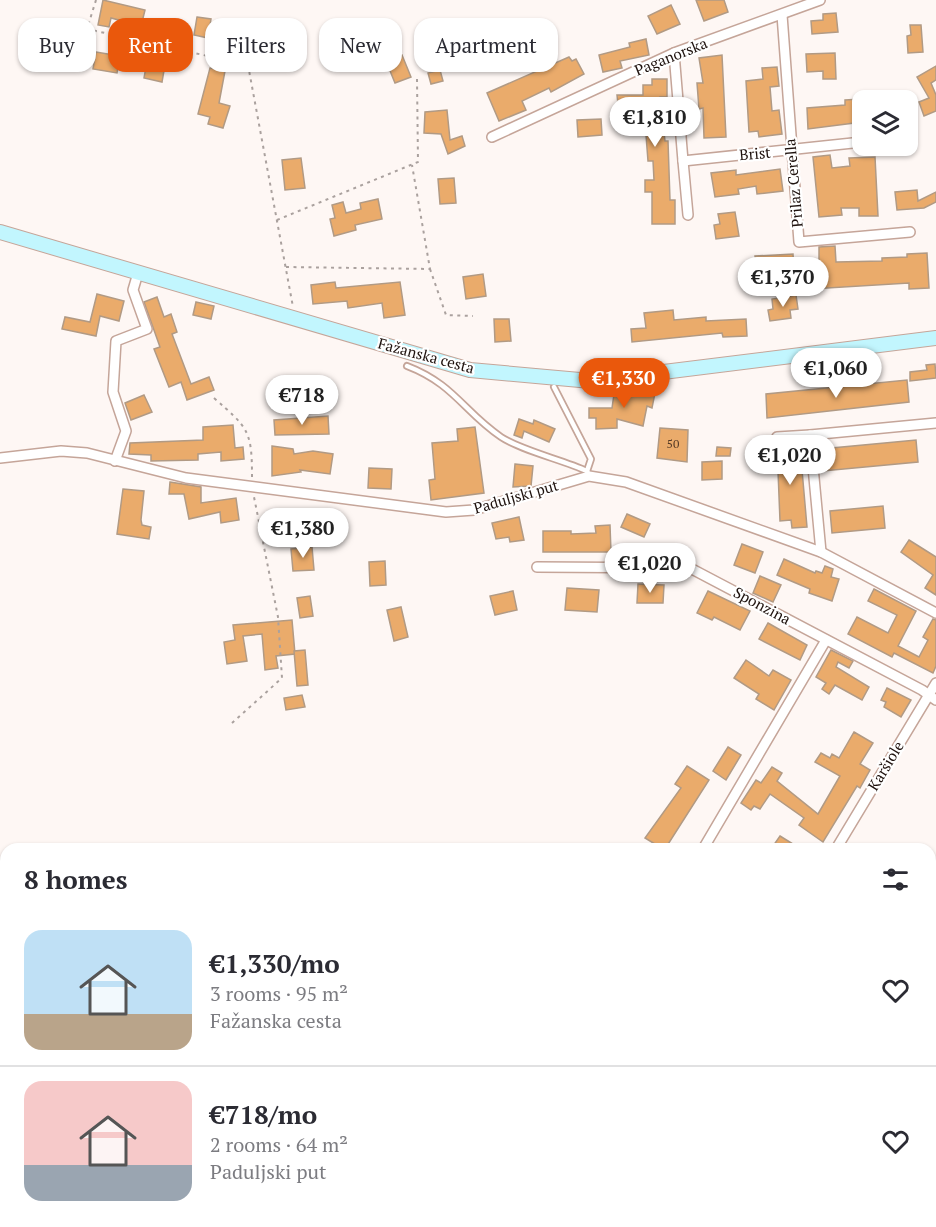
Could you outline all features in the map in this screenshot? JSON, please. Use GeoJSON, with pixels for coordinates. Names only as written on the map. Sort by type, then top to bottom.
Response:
{"type":"FeatureCollection","features":[{"type":"Feature","properties":{"kind":"main road","name":"Fažanska cesta"},"geometry":{"type":"LineString","coordinates":[[0,232],[470,370],[591,381],[936,338]]}},
{"type":"Feature","properties":{"kind":"street","name":"Paganorska"},"geometry":{"type":"LineString","coordinates":[[492,136],[674,53],[820,0]]}},
{"type":"Feature","properties":{"kind":"street","name":"Prilaz Cerella"},"geometry":{"type":"LineString","coordinates":[[782,15],[799,242],[910,232]]}},
{"type":"Feature","properties":{"kind":"street"},"geometry":{"type":"LineString","coordinates":[[674,53],[688,215]]}},
{"type":"Feature","properties":{"kind":"street","name":"Brist"},"geometry":{"type":"LineString","coordinates":[[683,160],[852,143]]}},
{"type":"Feature","properties":{"kind":"street"},"geometry":{"type":"LineString","coordinates":[[115,461],[126,431],[113,392],[116,340],[147,329],[133,290],[138,273]]}},
{"type":"Feature","properties":{"kind":"street"},"geometry":{"type":"LineString","coordinates":[[777,437],[936,423]]}},
{"type":"Feature","properties":{"kind":"street"},"geometry":{"type":"LineString","coordinates":[[810,435],[821,552]]}},
{"type":"Feature","properties":{"kind":"street","name":"Paduljski put"},"geometry":{"type":"LineString","coordinates":[[0,458],[61,451],[87,453],[186,478],[462,512],[588,473],[626,482],[821,552],[936,613]]}},
{"type":"Feature","properties":{"kind":"street","name":"Sponzina"},"geometry":{"type":"LineString","coordinates":[[537,567],[690,568],[932,697]]}},
{"type":"Feature","properties":{"kind":"street"},"geometry":{"type":"LineString","coordinates":[[707,843],[826,639]]}},
{"type":"Feature","properties":{"kind":"street","name":"Karšiole"},"geometry":{"type":"LineString","coordinates":[[840,843],[932,697],[936,683]]}},
{"type":"Feature","properties":{"kind":"lane"},"geometry":{"type":"LineString","coordinates":[[407,366],[428,374],[450,390],[502,438],[588,473],[591,459],[555,387]]}},
{"type":"Feature","properties":{"kind":"path"},"geometry":{"type":"LineString","coordinates":[[96,0],[87,29],[248,65],[296,319]]}},
{"type":"Feature","properties":{"kind":"path"},"geometry":{"type":"LineString","coordinates":[[277,220],[418,162],[417,79]]}},
{"type":"Feature","properties":{"kind":"path"},"geometry":{"type":"LineString","coordinates":[[412,165],[430,269],[446,315],[473,316]]}},
{"type":"Feature","properties":{"kind":"path"},"geometry":{"type":"LineString","coordinates":[[286,267],[430,269]]}},
{"type":"Feature","properties":{"kind":"path"},"geometry":{"type":"LineString","coordinates":[[214,398],[246,426],[252,454],[253,488],[278,617],[282,678],[232,723]]}},
{"type":"Feature","properties":{"kind":"building"},"geometry":{"type":"Polygon","coordinates":[[[103,0],[145,10],[143,18],[108,18],[108,27],[98,25],[103,0]]]}},
{"type":"Feature","properties":{"kind":"building"},"geometry":{"type":"Polygon","coordinates":[[[696,0],[724,0],[728,12],[704,21],[696,0]]]}},
{"type":"Feature","properties":{"kind":"building"},"geometry":{"type":"Polygon","coordinates":[[[671,5],[680,24],[657,34],[648,16],[671,5]]]}},
{"type":"Feature","properties":{"kind":"building"},"geometry":{"type":"Polygon","coordinates":[[[836,13],[838,32],[812,34],[811,21],[823,20],[823,14],[836,13]]]}},
{"type":"Feature","properties":{"kind":"building"},"geometry":{"type":"Polygon","coordinates":[[[197,17],[205,18],[205,37],[194,35],[197,17]]]}},
{"type":"Feature","properties":{"kind":"building"},"geometry":{"type":"Polygon","coordinates":[[[910,25],[921,25],[923,52],[908,53],[907,36],[911,35],[910,25]]]}},
{"type":"Feature","properties":{"kind":"building"},"geometry":{"type":"Polygon","coordinates":[[[646,39],[649,55],[620,61],[622,68],[603,72],[599,55],[630,47],[629,43],[646,39]]]}},
{"type":"Feature","properties":{"kind":"building"},"geometry":{"type":"Polygon","coordinates":[[[96,52],[108,54],[108,72],[96,70],[96,52]]]}},
{"type":"Feature","properties":{"kind":"building"},"geometry":{"type":"Polygon","coordinates":[[[835,53],[836,79],[823,79],[823,71],[807,72],[806,54],[835,53]]]}},
{"type":"Feature","properties":{"kind":"building"},"geometry":{"type":"Polygon","coordinates":[[[402,55],[411,77],[395,83],[390,72],[402,72],[402,55]]]}},
{"type":"Feature","properties":{"kind":"building"},"geometry":{"type":"Polygon","coordinates":[[[722,55],[726,137],[704,138],[703,108],[699,109],[697,83],[703,83],[699,58],[722,55]]]}},
{"type":"Feature","properties":{"kind":"building"},"geometry":{"type":"Polygon","coordinates":[[[569,57],[572,61],[576,59],[584,74],[551,92],[549,88],[522,101],[526,110],[499,121],[487,93],[535,72],[558,72],[558,62],[569,57]]]}},
{"type":"Feature","properties":{"kind":"building"},"geometry":{"type":"Polygon","coordinates":[[[936,66],[936,80],[931,83],[936,95],[936,111],[924,116],[919,102],[929,98],[917,77],[936,66]]]}},
{"type":"Feature","properties":{"kind":"building"},"geometry":{"type":"Polygon","coordinates":[[[777,67],[779,86],[770,87],[772,111],[779,110],[782,134],[759,137],[758,131],[749,132],[746,81],[763,79],[762,68],[777,67]]]}},
{"type":"Feature","properties":{"kind":"building"},"geometry":{"type":"Polygon","coordinates":[[[145,72],[164,72],[162,82],[144,78],[145,72]]]}},
{"type":"Feature","properties":{"kind":"building"},"geometry":{"type":"Polygon","coordinates":[[[209,72],[225,72],[219,103],[230,106],[223,128],[208,124],[210,117],[198,114],[209,72]]]}},
{"type":"Feature","properties":{"kind":"building"},"geometry":{"type":"Polygon","coordinates":[[[441,72],[443,81],[431,84],[428,73],[441,72]]]}},
{"type":"Feature","properties":{"kind":"building"},"geometry":{"type":"Polygon","coordinates":[[[652,79],[667,79],[667,97],[660,97],[665,141],[668,141],[670,200],[675,200],[675,224],[652,224],[652,192],[645,192],[645,180],[654,180],[653,161],[648,161],[645,122],[638,123],[636,104],[618,104],[617,95],[643,95],[643,85],[652,85],[652,79]]]}},
{"type":"Feature","properties":{"kind":"building"},"geometry":{"type":"Polygon","coordinates":[[[845,100],[852,100],[852,123],[808,129],[807,108],[845,105],[845,100]]]}},
{"type":"Feature","properties":{"kind":"building"},"geometry":{"type":"Polygon","coordinates":[[[447,110],[450,140],[462,136],[465,146],[448,154],[441,134],[424,133],[425,112],[447,110]]]}},
{"type":"Feature","properties":{"kind":"building"},"geometry":{"type":"Polygon","coordinates":[[[601,119],[602,135],[578,137],[577,120],[601,119]]]}},
{"type":"Feature","properties":{"kind":"building"},"geometry":{"type":"Polygon","coordinates":[[[830,155],[832,168],[850,166],[849,158],[875,157],[878,216],[859,216],[859,208],[841,208],[842,215],[819,217],[813,157],[830,155]]]}},
{"type":"Feature","properties":{"kind":"building"},"geometry":{"type":"Polygon","coordinates":[[[301,158],[305,188],[285,190],[282,160],[301,158]]]}},
{"type":"Feature","properties":{"kind":"building"},"geometry":{"type":"Polygon","coordinates":[[[780,169],[783,191],[757,194],[756,186],[738,189],[739,194],[715,197],[711,173],[736,170],[736,175],[780,169]]]}},
{"type":"Feature","properties":{"kind":"building"},"geometry":{"type":"Polygon","coordinates":[[[454,178],[456,203],[440,204],[438,179],[454,178]]]}},
{"type":"Feature","properties":{"kind":"building"},"geometry":{"type":"Polygon","coordinates":[[[917,190],[918,201],[936,192],[936,202],[924,208],[897,210],[895,192],[917,190]]]}},
{"type":"Feature","properties":{"kind":"building"},"geometry":{"type":"Polygon","coordinates":[[[378,199],[382,219],[355,225],[356,230],[334,236],[330,219],[335,218],[332,205],[343,202],[346,213],[361,209],[360,203],[378,199]]]}},
{"type":"Feature","properties":{"kind":"building"},"geometry":{"type":"Polygon","coordinates":[[[735,212],[739,236],[716,239],[714,225],[720,224],[718,214],[735,212]]]}},
{"type":"Feature","properties":{"kind":"building"},"geometry":{"type":"Polygon","coordinates":[[[835,246],[836,262],[882,261],[882,258],[927,253],[929,288],[909,289],[909,283],[811,289],[810,261],[819,261],[819,247],[835,246]]]}},
{"type":"Feature","properties":{"kind":"building"},"geometry":{"type":"Polygon","coordinates":[[[793,254],[794,273],[757,275],[755,256],[793,254]]]}},
{"type":"Feature","properties":{"kind":"building"},"geometry":{"type":"Polygon","coordinates":[[[483,274],[486,296],[466,299],[463,277],[483,274]]]}},
{"type":"Feature","properties":{"kind":"building"},"geometry":{"type":"Polygon","coordinates":[[[335,282],[336,288],[400,282],[405,315],[384,318],[382,303],[348,308],[347,301],[313,304],[311,285],[335,282]]]}},
{"type":"Feature","properties":{"kind":"building"},"geometry":{"type":"Polygon","coordinates":[[[97,294],[124,301],[119,321],[100,316],[96,336],[62,329],[65,317],[90,322],[97,294]]]}},
{"type":"Feature","properties":{"kind":"building"},"geometry":{"type":"Polygon","coordinates":[[[796,295],[798,309],[790,310],[791,318],[770,321],[768,310],[773,309],[772,299],[796,295]]]}},
{"type":"Feature","properties":{"kind":"building"},"geometry":{"type":"Polygon","coordinates":[[[157,297],[164,317],[171,314],[177,332],[172,334],[191,384],[209,377],[214,390],[187,400],[181,382],[169,387],[154,349],[160,347],[144,302],[157,297]]]}},
{"type":"Feature","properties":{"kind":"building"},"geometry":{"type":"Polygon","coordinates":[[[196,302],[214,306],[211,319],[193,315],[196,302]]]}},
{"type":"Feature","properties":{"kind":"building"},"geometry":{"type":"Polygon","coordinates":[[[673,310],[674,320],[706,317],[706,321],[746,319],[747,336],[723,337],[722,333],[632,342],[631,329],[646,328],[644,313],[673,310]]]}},
{"type":"Feature","properties":{"kind":"building"},"geometry":{"type":"Polygon","coordinates":[[[494,319],[509,319],[511,341],[495,342],[494,319]]]}},
{"type":"Feature","properties":{"kind":"building"},"geometry":{"type":"Polygon","coordinates":[[[935,364],[936,378],[910,381],[910,372],[927,370],[926,365],[935,364]]]}},
{"type":"Feature","properties":{"kind":"building"},"geometry":{"type":"Polygon","coordinates":[[[907,380],[909,402],[767,418],[766,394],[907,380]]]}},
{"type":"Feature","properties":{"kind":"building"},"geometry":{"type":"Polygon","coordinates":[[[615,387],[630,387],[630,390],[655,393],[652,408],[647,406],[643,426],[617,419],[617,428],[596,429],[596,418],[589,418],[589,408],[612,408],[615,387]]]}},
{"type":"Feature","properties":{"kind":"building"},"geometry":{"type":"Polygon","coordinates":[[[144,395],[152,412],[131,420],[125,403],[144,395]]]}},
{"type":"Feature","properties":{"kind":"building"},"geometry":{"type":"Polygon","coordinates":[[[328,416],[329,434],[275,435],[274,420],[328,416]]]}},
{"type":"Feature","properties":{"kind":"building"},"geometry":{"type":"Polygon","coordinates":[[[519,419],[533,424],[534,420],[555,429],[549,442],[524,431],[522,438],[514,435],[519,419]]]}},
{"type":"Feature","properties":{"kind":"building"},"geometry":{"type":"Polygon","coordinates":[[[233,425],[235,448],[243,447],[244,459],[221,461],[221,452],[198,454],[198,460],[151,461],[151,455],[129,454],[130,443],[203,440],[203,427],[233,425]]]}},
{"type":"Feature","properties":{"kind":"building"},"geometry":{"type":"Polygon","coordinates":[[[475,427],[484,493],[431,500],[429,480],[435,479],[432,443],[458,441],[457,429],[475,427]]]}},
{"type":"Feature","properties":{"kind":"building"},"geometry":{"type":"Polygon","coordinates":[[[660,428],[688,430],[687,462],[657,458],[660,428]]]}},
{"type":"Feature","properties":{"kind":"building"},"geometry":{"type":"Polygon","coordinates":[[[916,440],[918,462],[823,471],[821,449],[916,440]]]}},
{"type":"Feature","properties":{"kind":"building"},"geometry":{"type":"Polygon","coordinates":[[[272,446],[293,449],[294,454],[313,451],[333,454],[330,474],[300,470],[301,472],[272,476],[272,446]]]}},
{"type":"Feature","properties":{"kind":"building"},"geometry":{"type":"Polygon","coordinates":[[[717,447],[731,448],[730,456],[716,456],[717,447]]]}},
{"type":"Feature","properties":{"kind":"building"},"geometry":{"type":"Polygon","coordinates":[[[800,447],[807,527],[792,528],[791,520],[780,521],[778,471],[771,471],[770,455],[776,454],[776,449],[800,447]]]}},
{"type":"Feature","properties":{"kind":"building"},"geometry":{"type":"Polygon","coordinates":[[[722,461],[722,479],[702,480],[702,462],[722,461]]]}},
{"type":"Feature","properties":{"kind":"building"},"geometry":{"type":"Polygon","coordinates":[[[515,464],[533,466],[531,486],[513,487],[515,464]]]}},
{"type":"Feature","properties":{"kind":"building"},"geometry":{"type":"Polygon","coordinates":[[[369,468],[392,469],[391,489],[368,488],[369,468]]]}},
{"type":"Feature","properties":{"kind":"building"},"geometry":{"type":"Polygon","coordinates":[[[170,482],[201,487],[201,503],[236,498],[239,520],[221,523],[220,512],[189,519],[184,494],[169,494],[170,482]]]}},
{"type":"Feature","properties":{"kind":"building"},"geometry":{"type":"Polygon","coordinates":[[[123,489],[144,491],[141,520],[142,525],[151,527],[149,539],[117,534],[123,489]]]}},
{"type":"Feature","properties":{"kind":"building"},"geometry":{"type":"Polygon","coordinates":[[[883,506],[885,528],[832,533],[830,511],[883,506]]]}},
{"type":"Feature","properties":{"kind":"building"},"geometry":{"type":"Polygon","coordinates":[[[627,514],[650,524],[644,537],[621,527],[627,514]]]}},
{"type":"Feature","properties":{"kind":"building"},"geometry":{"type":"Polygon","coordinates":[[[519,517],[524,540],[510,542],[509,537],[496,539],[492,523],[519,517]]]}},
{"type":"Feature","properties":{"kind":"building"},"geometry":{"type":"Polygon","coordinates":[[[610,525],[611,552],[543,552],[543,531],[571,531],[571,534],[596,533],[595,526],[610,525]]]}},
{"type":"Feature","properties":{"kind":"building"},"geometry":{"type":"Polygon","coordinates":[[[909,540],[936,557],[936,595],[925,588],[933,575],[901,552],[909,540]]]}},
{"type":"Feature","properties":{"kind":"building"},"geometry":{"type":"Polygon","coordinates":[[[742,544],[763,552],[755,573],[734,565],[742,544]]]}},
{"type":"Feature","properties":{"kind":"building"},"geometry":{"type":"Polygon","coordinates":[[[312,547],[314,570],[293,571],[291,549],[312,547]]]}},
{"type":"Feature","properties":{"kind":"building"},"geometry":{"type":"Polygon","coordinates":[[[784,559],[815,573],[816,571],[822,573],[825,566],[833,569],[831,577],[839,579],[832,601],[809,593],[810,589],[777,575],[784,559]]]}},
{"type":"Feature","properties":{"kind":"building"},"geometry":{"type":"Polygon","coordinates":[[[385,561],[386,585],[370,586],[369,562],[385,561]]]}},
{"type":"Feature","properties":{"kind":"building"},"geometry":{"type":"Polygon","coordinates":[[[760,576],[781,585],[773,602],[753,593],[760,576]]]}},
{"type":"Feature","properties":{"kind":"building"},"geometry":{"type":"Polygon","coordinates":[[[638,584],[664,585],[663,603],[637,603],[638,584]]]}},
{"type":"Feature","properties":{"kind":"building"},"geometry":{"type":"Polygon","coordinates":[[[567,588],[599,590],[597,612],[565,610],[567,588]]]}},
{"type":"Feature","properties":{"kind":"building"},"geometry":{"type":"Polygon","coordinates":[[[874,589],[916,611],[898,646],[919,657],[928,640],[923,637],[933,619],[936,620],[936,666],[933,673],[894,653],[892,657],[848,634],[857,617],[888,633],[897,615],[868,601],[874,589]]]}},
{"type":"Feature","properties":{"kind":"building"},"geometry":{"type":"Polygon","coordinates":[[[513,591],[517,610],[495,615],[490,596],[513,591]]]}},
{"type":"Feature","properties":{"kind":"building"},"geometry":{"type":"Polygon","coordinates":[[[708,591],[750,611],[740,630],[714,617],[712,620],[697,613],[708,591]]]}},
{"type":"Feature","properties":{"kind":"building"},"geometry":{"type":"Polygon","coordinates":[[[310,596],[313,616],[300,618],[297,598],[310,596]]]}},
{"type":"Feature","properties":{"kind":"building"},"geometry":{"type":"Polygon","coordinates":[[[401,607],[408,637],[394,641],[387,610],[401,607]]]}},
{"type":"Feature","properties":{"kind":"building"},"geometry":{"type":"Polygon","coordinates":[[[292,620],[295,654],[276,656],[278,668],[265,670],[262,634],[243,636],[247,661],[227,664],[224,642],[235,640],[233,625],[292,620]]]}},
{"type":"Feature","properties":{"kind":"building"},"geometry":{"type":"Polygon","coordinates":[[[768,623],[807,645],[800,660],[759,639],[768,623]]]}},
{"type":"Feature","properties":{"kind":"building"},"geometry":{"type":"Polygon","coordinates":[[[305,650],[308,685],[297,686],[294,651],[305,650]]]}},
{"type":"Feature","properties":{"kind":"building"},"geometry":{"type":"Polygon","coordinates":[[[831,650],[853,661],[849,668],[838,662],[836,667],[869,687],[862,700],[835,685],[829,694],[822,689],[826,683],[816,677],[831,650]]]}},
{"type":"Feature","properties":{"kind":"building"},"geometry":{"type":"Polygon","coordinates":[[[746,660],[769,676],[773,670],[791,680],[774,710],[756,699],[759,694],[734,678],[746,660]]]}},
{"type":"Feature","properties":{"kind":"building"},"geometry":{"type":"Polygon","coordinates":[[[887,688],[911,700],[901,717],[884,707],[886,702],[881,700],[887,688]]]}},
{"type":"Feature","properties":{"kind":"building"},"geometry":{"type":"Polygon","coordinates":[[[302,695],[305,707],[286,710],[284,698],[302,695]]]}},
{"type":"Feature","properties":{"kind":"building"},"geometry":{"type":"Polygon","coordinates":[[[854,732],[873,743],[860,764],[870,770],[860,788],[857,786],[823,842],[799,825],[804,818],[770,794],[760,809],[754,806],[751,810],[741,803],[756,780],[761,783],[772,767],[782,773],[777,781],[818,814],[840,776],[815,762],[821,753],[830,758],[832,754],[839,758],[854,732]]]}},
{"type":"Feature","properties":{"kind":"building"},"geometry":{"type":"Polygon","coordinates":[[[728,747],[741,755],[726,780],[713,771],[728,747]]]}},
{"type":"Feature","properties":{"kind":"building"},"geometry":{"type":"Polygon","coordinates":[[[687,766],[709,780],[669,843],[653,843],[645,838],[681,788],[675,784],[687,766]]]}},
{"type":"Feature","properties":{"kind":"building"},"geometry":{"type":"Polygon","coordinates":[[[780,836],[791,843],[775,843],[780,836]]]}}]}
